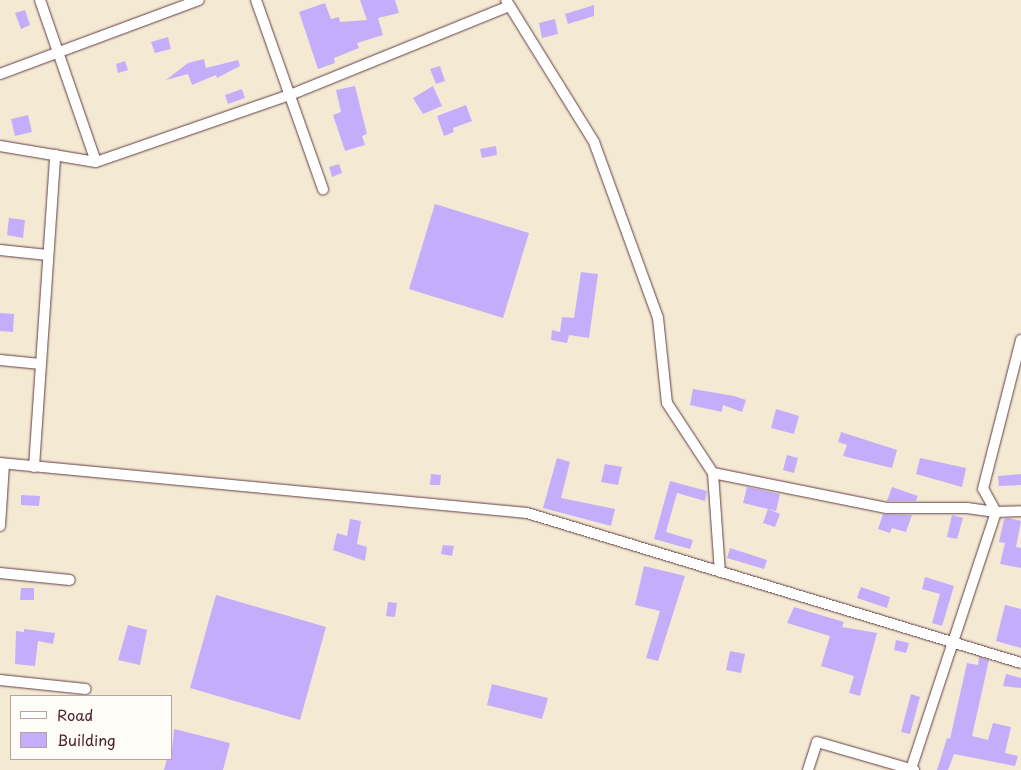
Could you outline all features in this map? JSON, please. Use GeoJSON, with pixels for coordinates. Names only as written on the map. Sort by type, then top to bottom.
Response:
{"type":"FeatureCollection","features":[{"type":"Feature","properties":{"kind":"street"},"geometry":{"type":"LineString","coordinates":[[40,0],[60,53],[96,162]]}},
{"type":"Feature","properties":{"kind":"street"},"geometry":{"type":"LineString","coordinates":[[0,74],[198,0]]}},
{"type":"Feature","properties":{"kind":"street"},"geometry":{"type":"LineString","coordinates":[[256,0],[323,189]]}},
{"type":"Feature","properties":{"kind":"street"},"geometry":{"type":"LineString","coordinates":[[0,146],[96,162],[290,95],[508,3],[594,142],[658,318],[667,403],[713,473],[720,572]]}},
{"type":"Feature","properties":{"kind":"street"},"geometry":{"type":"LineString","coordinates":[[34,466],[55,155]]}},
{"type":"Feature","properties":{"kind":"street"},"geometry":{"type":"LineString","coordinates":[[0,250],[48,254]]}},
{"type":"Feature","properties":{"kind":"street"},"geometry":{"type":"LineString","coordinates":[[808,770],[817,742],[912,770],[996,512],[983,489],[1016,376],[1021,340]]}},
{"type":"Feature","properties":{"kind":"street"},"geometry":{"type":"LineString","coordinates":[[0,360],[41,364]]}},
{"type":"Feature","properties":{"kind":"street"},"geometry":{"type":"LineString","coordinates":[[0,526],[2,463],[527,513],[1021,663]]}},
{"type":"Feature","properties":{"kind":"street"},"geometry":{"type":"LineString","coordinates":[[713,473],[887,508],[967,508],[996,512],[1021,511]]}},
{"type":"Feature","properties":{"kind":"street"},"geometry":{"type":"LineString","coordinates":[[0,573],[70,580]]}},
{"type":"Feature","properties":{"kind":"street"},"geometry":{"type":"LineString","coordinates":[[0,680],[86,689]]}},
{"type":"Feature","properties":{"kind":"building"},"geometry":{"type":"Polygon","coordinates":[[[360,0],[395,0],[399,13],[378,18],[383,35],[357,43],[359,48],[334,58],[335,63],[318,69],[299,12],[325,3],[331,19],[339,17],[340,22],[367,20],[360,0]]]}},
{"type":"Feature","properties":{"kind":"building"},"geometry":{"type":"Polygon","coordinates":[[[594,5],[594,16],[568,24],[565,14],[594,5]]]}},
{"type":"Feature","properties":{"kind":"building"},"geometry":{"type":"Polygon","coordinates":[[[25,10],[30,25],[21,29],[15,13],[25,10]]]}},
{"type":"Feature","properties":{"kind":"building"},"geometry":{"type":"Polygon","coordinates":[[[555,19],[558,34],[542,38],[539,23],[555,19]]]}},
{"type":"Feature","properties":{"kind":"building"},"geometry":{"type":"Polygon","coordinates":[[[168,37],[171,49],[155,53],[151,42],[168,37]]]}},
{"type":"Feature","properties":{"kind":"building"},"geometry":{"type":"Polygon","coordinates":[[[204,59],[206,68],[238,60],[240,66],[217,78],[216,75],[192,85],[188,74],[166,80],[188,63],[204,59]]]}},
{"type":"Feature","properties":{"kind":"building"},"geometry":{"type":"Polygon","coordinates":[[[125,61],[128,70],[118,73],[116,64],[125,61]]]}},
{"type":"Feature","properties":{"kind":"building"},"geometry":{"type":"Polygon","coordinates":[[[440,66],[445,81],[436,84],[430,69],[440,66]]]}},
{"type":"Feature","properties":{"kind":"building"},"geometry":{"type":"Polygon","coordinates":[[[355,86],[367,134],[362,136],[365,145],[345,151],[333,115],[341,112],[336,90],[355,86]]]}},
{"type":"Feature","properties":{"kind":"building"},"geometry":{"type":"Polygon","coordinates":[[[433,86],[442,106],[423,114],[413,98],[433,86]]]}},
{"type":"Feature","properties":{"kind":"building"},"geometry":{"type":"Polygon","coordinates":[[[242,89],[245,98],[228,104],[225,95],[242,89]]]}},
{"type":"Feature","properties":{"kind":"building"},"geometry":{"type":"Polygon","coordinates":[[[466,105],[472,121],[453,128],[454,132],[444,136],[437,116],[466,105]]]}},
{"type":"Feature","properties":{"kind":"building"},"geometry":{"type":"Polygon","coordinates":[[[28,115],[32,132],[15,136],[11,119],[28,115]]]}},
{"type":"Feature","properties":{"kind":"building"},"geometry":{"type":"Polygon","coordinates":[[[496,146],[497,155],[482,158],[480,149],[496,146]]]}},
{"type":"Feature","properties":{"kind":"building"},"geometry":{"type":"Polygon","coordinates":[[[339,164],[342,173],[332,177],[329,167],[339,164]]]}},
{"type":"Feature","properties":{"kind":"building"},"geometry":{"type":"Polygon","coordinates":[[[435,204],[529,233],[503,318],[409,289],[435,204]]]}},
{"type":"Feature","properties":{"kind":"building"},"geometry":{"type":"Polygon","coordinates":[[[9,218],[25,220],[23,238],[7,235],[9,218]]]}},
{"type":"Feature","properties":{"kind":"building"},"geometry":{"type":"Polygon","coordinates":[[[581,272],[598,274],[589,338],[569,335],[567,343],[551,340],[552,330],[560,332],[562,317],[574,318],[581,272]]]}},
{"type":"Feature","properties":{"kind":"building"},"geometry":{"type":"Polygon","coordinates":[[[0,313],[14,314],[13,332],[0,331],[0,313]]]}},
{"type":"Feature","properties":{"kind":"building"},"geometry":{"type":"Polygon","coordinates":[[[693,389],[746,400],[742,412],[723,405],[722,412],[690,405],[693,389]]]}},
{"type":"Feature","properties":{"kind":"building"},"geometry":{"type":"Polygon","coordinates":[[[776,409],[799,416],[794,434],[771,428],[776,409]]]}},
{"type":"Feature","properties":{"kind":"building"},"geometry":{"type":"Polygon","coordinates":[[[841,432],[897,450],[892,468],[843,456],[847,445],[838,442],[841,432]]]}},
{"type":"Feature","properties":{"kind":"building"},"geometry":{"type":"Polygon","coordinates":[[[787,455],[798,458],[794,473],[783,470],[787,455]]]}},
{"type":"Feature","properties":{"kind":"building"},"geometry":{"type":"Polygon","coordinates":[[[557,458],[570,462],[561,498],[615,509],[611,526],[543,508],[557,458]]]}},
{"type":"Feature","properties":{"kind":"building"},"geometry":{"type":"Polygon","coordinates":[[[920,458],[966,468],[962,487],[916,474],[920,458]]]}},
{"type":"Feature","properties":{"kind":"building"},"geometry":{"type":"Polygon","coordinates":[[[605,464],[622,467],[618,485],[601,482],[605,464]]]}},
{"type":"Feature","properties":{"kind":"building"},"geometry":{"type":"Polygon","coordinates":[[[431,474],[441,475],[440,485],[430,485],[431,474]]]}},
{"type":"Feature","properties":{"kind":"building"},"geometry":{"type":"Polygon","coordinates":[[[1021,474],[1021,485],[999,486],[998,476],[1021,474]]]}},
{"type":"Feature","properties":{"kind":"building"},"geometry":{"type":"Polygon","coordinates":[[[670,481],[707,491],[705,501],[677,493],[666,532],[693,540],[690,549],[654,539],[670,481]]]}},
{"type":"Feature","properties":{"kind":"building"},"geometry":{"type":"Polygon","coordinates":[[[747,487],[780,494],[776,511],[743,503],[747,487]]]}},
{"type":"Feature","properties":{"kind":"building"},"geometry":{"type":"Polygon","coordinates":[[[892,487],[918,496],[916,501],[887,501],[892,487]]]}},
{"type":"Feature","properties":{"kind":"building"},"geometry":{"type":"Polygon","coordinates":[[[21,495],[40,496],[39,506],[21,505],[21,495]]]}},
{"type":"Feature","properties":{"kind":"building"},"geometry":{"type":"Polygon","coordinates":[[[768,509],[780,514],[775,527],[763,523],[768,509]]]}},
{"type":"Feature","properties":{"kind":"building"},"geometry":{"type":"Polygon","coordinates":[[[883,514],[912,515],[906,532],[892,528],[890,533],[878,529],[883,514]]]}},
{"type":"Feature","properties":{"kind":"building"},"geometry":{"type":"Polygon","coordinates":[[[952,515],[963,518],[957,539],[947,537],[952,515]]]}},
{"type":"Feature","properties":{"kind":"building"},"geometry":{"type":"Polygon","coordinates":[[[350,519],[361,521],[357,544],[367,547],[365,561],[333,550],[337,533],[347,536],[350,519]]]}},
{"type":"Feature","properties":{"kind":"building"},"geometry":{"type":"Polygon","coordinates":[[[1004,519],[1021,521],[1016,547],[1021,548],[1021,568],[1000,564],[1005,543],[999,542],[1004,519]]]}},
{"type":"Feature","properties":{"kind":"building"},"geometry":{"type":"Polygon","coordinates":[[[443,545],[454,546],[452,556],[441,554],[443,545]]]}},
{"type":"Feature","properties":{"kind":"building"},"geometry":{"type":"Polygon","coordinates":[[[730,548],[767,560],[764,569],[727,558],[730,548]]]}},
{"type":"Feature","properties":{"kind":"building"},"geometry":{"type":"Polygon","coordinates":[[[644,566],[685,576],[658,661],[646,658],[660,611],[635,605],[644,566]]]}},
{"type":"Feature","properties":{"kind":"building"},"geometry":{"type":"Polygon","coordinates":[[[925,577],[954,586],[942,626],[932,623],[940,594],[922,589],[925,577]]]}},
{"type":"Feature","properties":{"kind":"building"},"geometry":{"type":"Polygon","coordinates":[[[861,587],[890,597],[887,608],[857,598],[861,587]]]}},
{"type":"Feature","properties":{"kind":"building"},"geometry":{"type":"Polygon","coordinates":[[[21,588],[34,588],[34,600],[20,600],[21,588]]]}},
{"type":"Feature","properties":{"kind":"building"},"geometry":{"type":"Polygon","coordinates":[[[216,595],[326,627],[300,720],[190,688],[216,595]]]}},
{"type":"Feature","properties":{"kind":"building"},"geometry":{"type":"Polygon","coordinates":[[[388,602],[397,603],[395,617],[386,616],[388,602]]]}},
{"type":"Feature","properties":{"kind":"building"},"geometry":{"type":"Polygon","coordinates":[[[1005,605],[1021,609],[1021,648],[996,641],[1005,605]]]}},
{"type":"Feature","properties":{"kind":"building"},"geometry":{"type":"Polygon","coordinates":[[[794,607],[844,622],[842,627],[877,633],[860,696],[849,693],[854,676],[821,666],[830,636],[787,623],[794,607]]]}},
{"type":"Feature","properties":{"kind":"building"},"geometry":{"type":"Polygon","coordinates":[[[128,625],[147,630],[140,665],[118,660],[128,625]]]}},
{"type":"Feature","properties":{"kind":"building"},"geometry":{"type":"Polygon","coordinates":[[[24,629],[55,633],[53,644],[38,641],[35,666],[15,664],[16,631],[24,632],[24,629]]]}},
{"type":"Feature","properties":{"kind":"building"},"geometry":{"type":"Polygon","coordinates":[[[896,640],[909,643],[906,653],[894,650],[896,640]]]}},
{"type":"Feature","properties":{"kind":"building"},"geometry":{"type":"Polygon","coordinates":[[[730,651],[745,654],[741,673],[726,670],[730,651]]]}},
{"type":"Feature","properties":{"kind":"building"},"geometry":{"type":"Polygon","coordinates":[[[979,657],[989,660],[972,736],[988,740],[993,723],[1011,727],[1005,753],[1018,756],[1015,766],[954,754],[948,770],[937,770],[947,738],[950,739],[967,663],[978,665],[979,657]]]}},
{"type":"Feature","properties":{"kind":"building"},"geometry":{"type":"Polygon","coordinates":[[[1006,674],[1021,678],[1021,688],[1003,686],[1006,674]]]}},
{"type":"Feature","properties":{"kind":"building"},"geometry":{"type":"Polygon","coordinates":[[[492,684],[548,698],[542,719],[487,705],[492,684]]]}},
{"type":"Feature","properties":{"kind":"building"},"geometry":{"type":"Polygon","coordinates":[[[911,694],[920,697],[910,734],[901,732],[911,694]]]}},
{"type":"Feature","properties":{"kind":"building"},"geometry":{"type":"Polygon","coordinates":[[[174,729],[230,743],[223,770],[164,770],[167,760],[172,760],[174,729]]]}}]}
